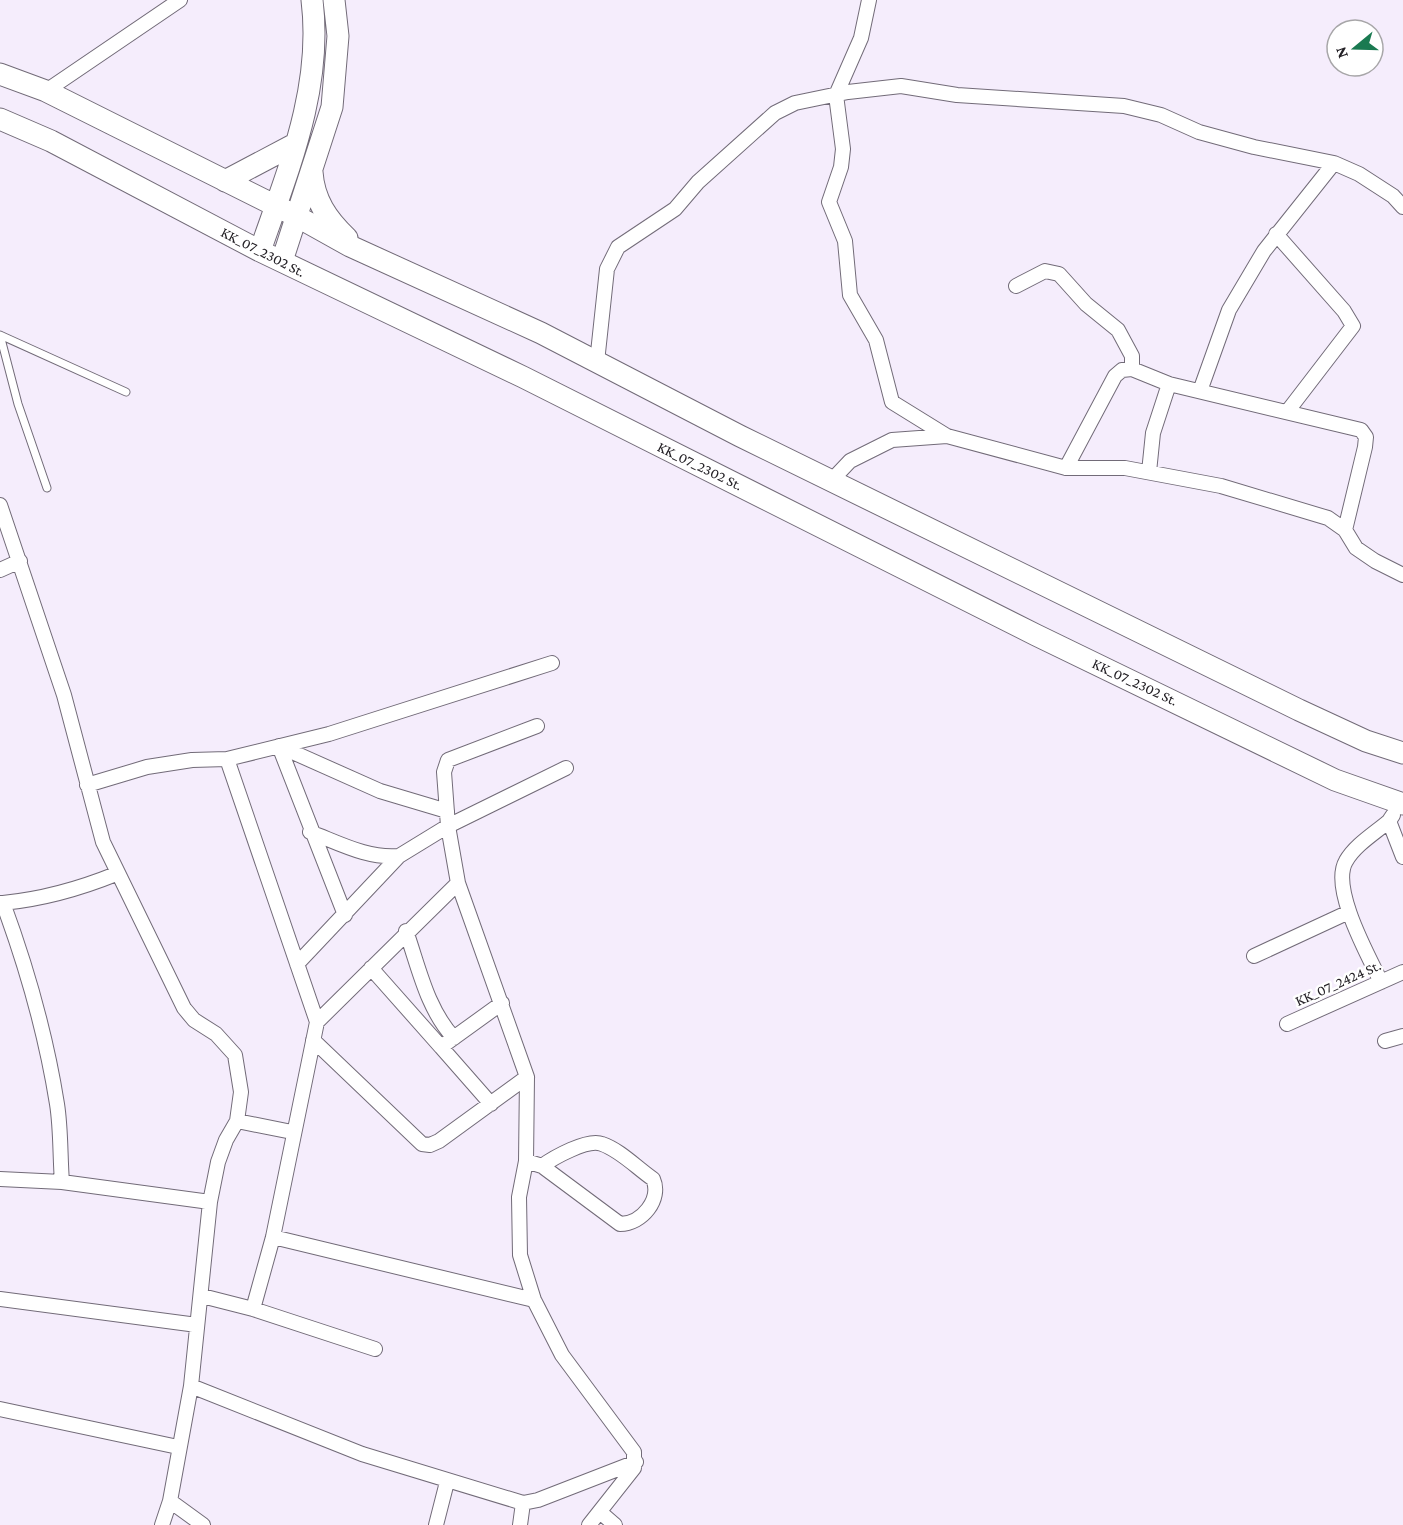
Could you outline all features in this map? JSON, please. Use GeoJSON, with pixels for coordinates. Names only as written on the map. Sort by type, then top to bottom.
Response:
{"type":"FeatureCollection","features":[{"type":"Feature","properties":{"kind":"main road"},"geometry":{"type":"LineString","coordinates":[[261,251],[303,122],[313,71],[315,23],[312,0]]}},
{"type":"Feature","properties":{"kind":"main road"},"geometry":{"type":"LineString","coordinates":[[282,261],[332,108],[338,36],[334,0]]}},
{"type":"Feature","properties":{"kind":"main road"},"geometry":{"type":"LineString","coordinates":[[0,74],[46,91],[298,217],[360,251],[541,333],[832,480],[1299,710],[1366,741],[1403,753]]}},
{"type":"Feature","properties":{"kind":"main road","name":"KK_07_2302 St."},"geometry":{"type":"LineString","coordinates":[[0,119],[125,178],[261,251],[524,377],[1036,635],[1398,810]]}},
{"type":"Feature","properties":{"kind":"main road"},"geometry":{"type":"LineString","coordinates":[[225,181],[295,144]]}},
{"type":"Feature","properties":{"kind":"main road"},"geometry":{"type":"LineString","coordinates":[[312,169],[315,193],[323,210],[334,226],[360,251]]}},
{"type":"Feature","properties":{"kind":"street"},"geometry":{"type":"LineString","coordinates":[[46,91],[180,0]]}},
{"type":"Feature","properties":{"kind":"street"},"geometry":{"type":"LineString","coordinates":[[868,0],[861,38],[836,95],[843,148],[841,167],[830,202],[845,241],[850,295],[876,340],[892,402],[947,436],[1066,468],[1125,468],[1149,472],[1221,486],[1328,518],[1345,530],[1356,548],[1375,561],[1403,575]]}},
{"type":"Feature","properties":{"kind":"street"},"geometry":{"type":"LineString","coordinates":[[597,362],[606,269],[618,247],[675,209],[698,182],[775,113],[795,103],[836,95],[901,86],[957,95],[1124,106],[1161,115],[1199,132],[1254,147],[1334,163],[1359,174],[1393,196],[1403,207]]}},
{"type":"Feature","properties":{"kind":"street"},"geometry":{"type":"LineString","coordinates":[[1200,391],[1229,310],[1276,234],[1334,163]]}},
{"type":"Feature","properties":{"kind":"street"},"geometry":{"type":"LineString","coordinates":[[1276,234],[1344,311],[1353,326],[1287,412]]}},
{"type":"Feature","properties":{"kind":"street"},"geometry":{"type":"LineString","coordinates":[[1016,286],[1045,271],[1059,274],[1086,304],[1118,330],[1132,356],[1132,369]]}},
{"type":"Feature","properties":{"kind":"street"},"geometry":{"type":"LineString","coordinates":[[1066,468],[1115,376],[1122,370],[1132,369],[1169,384],[1361,430],[1366,437],[1345,530]]}},
{"type":"Feature","properties":{"kind":"street"},"geometry":{"type":"LineString","coordinates":[[1149,472],[1154,433],[1169,384]]}},
{"type":"Feature","properties":{"kind":"street"},"geometry":{"type":"LineString","coordinates":[[832,480],[850,461],[892,440],[947,436]]}},
{"type":"Feature","properties":{"kind":"street"},"geometry":{"type":"LineString","coordinates":[[0,506],[64,695],[103,842],[116,874],[184,1008],[194,1020],[216,1034],[235,1055],[241,1092],[237,1121],[226,1140],[218,1162],[210,1202],[191,1386],[178,1447],[170,1501],[162,1525]]}},
{"type":"Feature","properties":{"kind":"street"},"geometry":{"type":"LineString","coordinates":[[0,570],[20,561]]}},
{"type":"Feature","properties":{"kind":"street"},"geometry":{"type":"LineString","coordinates":[[87,785],[147,767],[192,760],[227,759],[367,723],[552,663]]}},
{"type":"Feature","properties":{"kind":"street"},"geometry":{"type":"LineString","coordinates":[[537,726],[448,760],[444,772],[448,826],[458,883],[527,1077],[526,1161],[519,1197],[520,1256],[534,1300],[562,1355],[634,1452],[636,1462],[634,1468],[589,1525]]}},
{"type":"Feature","properties":{"kind":"street"},"geometry":{"type":"LineString","coordinates":[[279,746],[380,791],[447,811]]}},
{"type":"Feature","properties":{"kind":"street"},"geometry":{"type":"LineString","coordinates":[[279,746],[310,832],[345,915]]}},
{"type":"Feature","properties":{"kind":"street"},"geometry":{"type":"LineString","coordinates":[[227,759],[317,1022],[292,1132],[273,1237],[253,1309]]}},
{"type":"Feature","properties":{"kind":"street"},"geometry":{"type":"LineString","coordinates":[[297,964],[399,856],[448,826],[566,768]]}},
{"type":"Feature","properties":{"kind":"street"},"geometry":{"type":"LineString","coordinates":[[1398,810],[1403,857]]}},
{"type":"Feature","properties":{"kind":"street"},"geometry":{"type":"LineString","coordinates":[[1381,982],[1349,912],[1342,872],[1345,862],[1398,810]]}},
{"type":"Feature","properties":{"kind":"street"},"geometry":{"type":"LineString","coordinates":[[310,832],[369,854],[383,857],[399,856]]}},
{"type":"Feature","properties":{"kind":"street"},"geometry":{"type":"LineString","coordinates":[[62,1182],[56,1095],[25,962],[2,903],[35,900],[78,890],[116,874]]}},
{"type":"Feature","properties":{"kind":"street"},"geometry":{"type":"LineString","coordinates":[[317,1022],[458,883]]}},
{"type":"Feature","properties":{"kind":"street"},"geometry":{"type":"LineString","coordinates":[[1254,956],[1349,912]]}},
{"type":"Feature","properties":{"kind":"street"},"geometry":{"type":"LineString","coordinates":[[406,932],[431,1003],[443,1026],[454,1038]]}},
{"type":"Feature","properties":{"kind":"street"},"geometry":{"type":"LineString","coordinates":[[371,968],[491,1104]]}},
{"type":"Feature","properties":{"kind":"street","name":"KK_07_2424 St."},"geometry":{"type":"LineString","coordinates":[[1287,1024],[1403,972]]}},
{"type":"Feature","properties":{"kind":"street"},"geometry":{"type":"LineString","coordinates":[[441,1047],[502,1003]]}},
{"type":"Feature","properties":{"kind":"street"},"geometry":{"type":"LineString","coordinates":[[1385,1041],[1403,1036]]}},
{"type":"Feature","properties":{"kind":"street"},"geometry":{"type":"LineString","coordinates":[[314,1040],[422,1144],[439,1141],[527,1077]]}},
{"type":"Feature","properties":{"kind":"street"},"geometry":{"type":"LineString","coordinates":[[237,1121],[292,1132]]}},
{"type":"Feature","properties":{"kind":"street"},"geometry":{"type":"LineString","coordinates":[[526,1161],[542,1166],[620,1224],[629,1224],[645,1213],[655,1195],[653,1179],[603,1144],[589,1144],[557,1156],[542,1166]]}},
{"type":"Feature","properties":{"kind":"street"},"geometry":{"type":"LineString","coordinates":[[0,1179],[62,1182],[210,1202]]}},
{"type":"Feature","properties":{"kind":"street"},"geometry":{"type":"LineString","coordinates":[[273,1237],[534,1300]]}},
{"type":"Feature","properties":{"kind":"street"},"geometry":{"type":"LineString","coordinates":[[202,1296],[253,1309],[375,1349]]}},
{"type":"Feature","properties":{"kind":"street"},"geometry":{"type":"LineString","coordinates":[[0,1299],[197,1326]]}},
{"type":"Feature","properties":{"kind":"street"},"geometry":{"type":"LineString","coordinates":[[191,1386],[334,1444],[447,1482],[523,1503],[538,1500],[636,1462]]}},
{"type":"Feature","properties":{"kind":"street"},"geometry":{"type":"LineString","coordinates":[[0,1409],[178,1447]]}},
{"type":"Feature","properties":{"kind":"street"},"geometry":{"type":"LineString","coordinates":[[436,1525],[447,1482]]}},
{"type":"Feature","properties":{"kind":"street"},"geometry":{"type":"LineString","coordinates":[[170,1501],[203,1525]]}},
{"type":"Feature","properties":{"kind":"street"},"geometry":{"type":"LineString","coordinates":[[520,1525],[523,1503]]}},
{"type":"Feature","properties":{"kind":"street"},"geometry":{"type":"LineString","coordinates":[[600,1512],[615,1525]]}},
{"type":"Feature","properties":{"kind":"lane"},"geometry":{"type":"LineString","coordinates":[[0,335],[126,392]]}},
{"type":"Feature","properties":{"kind":"lane"},"geometry":{"type":"LineString","coordinates":[[0,335],[18,404],[47,488]]}}]}
